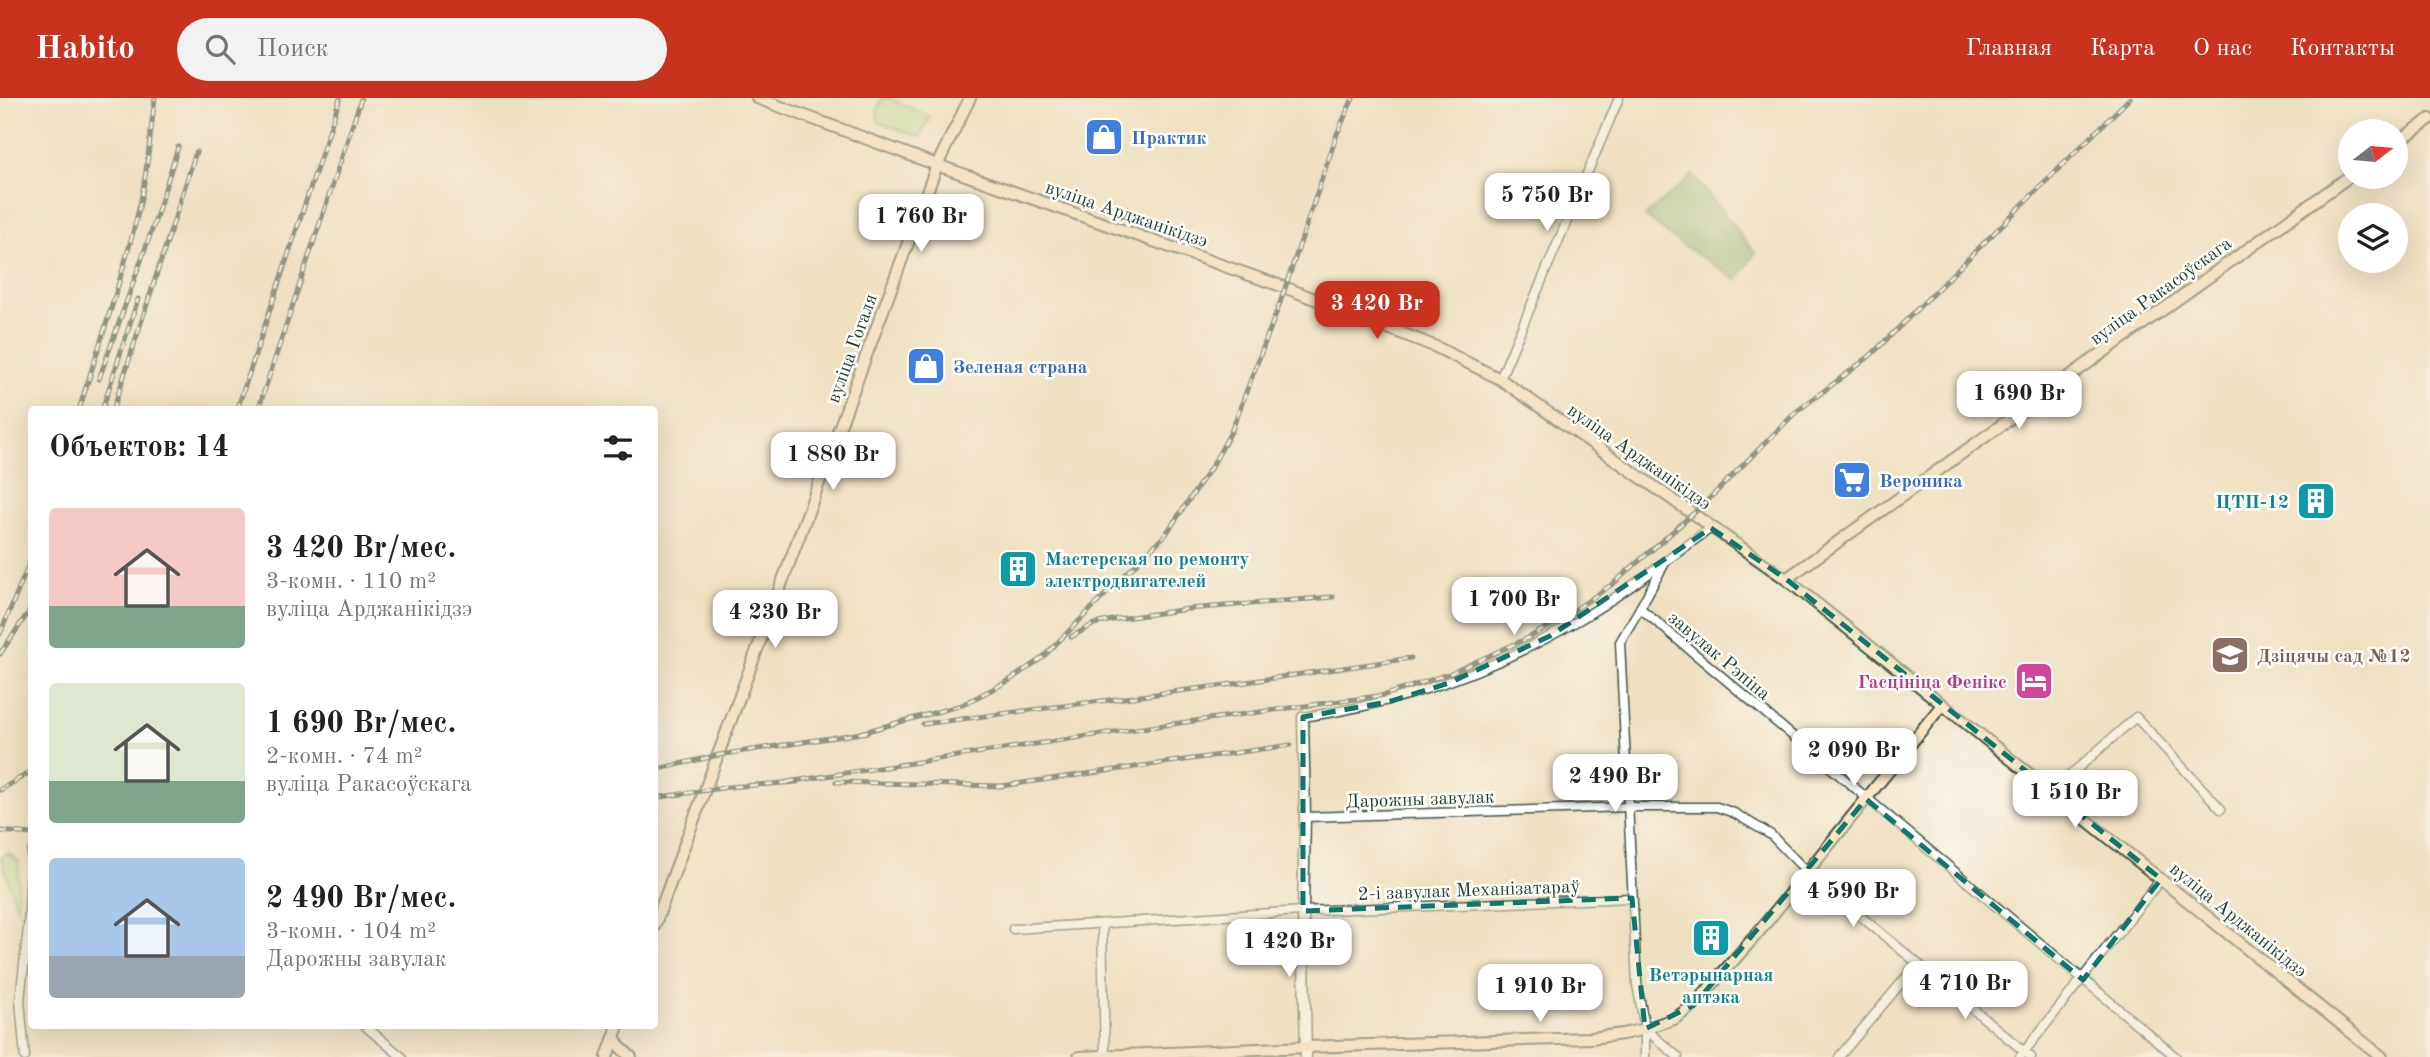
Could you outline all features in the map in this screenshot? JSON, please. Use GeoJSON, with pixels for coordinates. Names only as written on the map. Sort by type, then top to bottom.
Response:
{"type":"FeatureCollection","features":[{"type":"Feature","properties":{"kind":"main road","name":"вуліца Арджанікідзэ"},"geometry":{"type":"LineString","coordinates":[[757,98],[937,165],[1284,287],[1434,346],[1500,379],[1786,579],[2382,1057]]}},
{"type":"Feature","properties":{"kind":"main road","name":"вуліца Гогаля"},"geometry":{"type":"LineString","coordinates":[[658,916],[937,165],[970,98]]}},
{"type":"Feature","properties":{"kind":"main road"},"geometry":{"type":"LineString","coordinates":[[2408,135],[2430,119]]}},
{"type":"Feature","properties":{"kind":"main road","name":"вуліца Ракасоўскага"},"geometry":{"type":"LineString","coordinates":[[1786,579],[2338,185]]}},
{"type":"Feature","properties":{"kind":"main road"},"geometry":{"type":"LineString","coordinates":[[1079,1057],[1306,1052],[1591,1038],[1645,1029],[1674,1019],[1694,1005],[1757,934],[1942,705]]}},
{"type":"Feature","properties":{"kind":"main road"},"geometry":{"type":"LineString","coordinates":[[607,1057],[616,1031]]}},
{"type":"Feature","properties":{"kind":"main road"},"geometry":{"type":"LineString","coordinates":[[616,1031],[620,1047],[631,1057]]}},
{"type":"Feature","properties":{"kind":"street"},"geometry":{"type":"LineString","coordinates":[[1500,379],[1619,98]]}},
{"type":"Feature","properties":{"kind":"street"},"geometry":{"type":"LineString","coordinates":[[1306,1052],[1303,717],[1388,702],[1449,682],[1570,625],[1666,561],[1711,527]]}},
{"type":"Feature","properties":{"kind":"street","name":"завулак Рэпіна"},"geometry":{"type":"LineString","coordinates":[[1666,561],[1640,608],[2176,1057]]}},
{"type":"Feature","properties":{"kind":"street"},"geometry":{"type":"LineString","coordinates":[[1640,608],[1620,642],[1637,985],[1645,1029],[1645,1057]]}},
{"type":"Feature","properties":{"kind":"street"},"geometry":{"type":"LineString","coordinates":[[2052,792],[2136,717],[2221,808]]}},
{"type":"Feature","properties":{"kind":"street","name":"Дарожны завулак"},"geometry":{"type":"LineString","coordinates":[[1305,817],[1629,807],[1717,807],[1734,813],[1771,835],[1807,872],[2025,1055]]}},
{"type":"Feature","properties":{"kind":"street"},"geometry":{"type":"LineString","coordinates":[[2025,1055],[2161,879]]}},
{"type":"Feature","properties":{"kind":"street","name":"2-і завулак Механізатараў"},"geometry":{"type":"LineString","coordinates":[[1013,929],[1303,911],[1632,898]]}},
{"type":"Feature","properties":{"kind":"street"},"geometry":{"type":"LineString","coordinates":[[1102,924],[1105,1057]]}},
{"type":"Feature","properties":{"kind":"street"},"geometry":{"type":"LineString","coordinates":[[25,1057],[20,1000],[28,928]]}},
{"type":"Feature","properties":{"kind":"street"},"geometry":{"type":"LineString","coordinates":[[1839,1057],[1917,964]]}},
{"type":"Feature","properties":{"kind":"street"},"geometry":{"type":"LineString","coordinates":[[369,1029],[402,1057]]}},
{"type":"Feature","properties":{"kind":"street"},"geometry":{"type":"LineString","coordinates":[[1645,1029],[1678,1057]]}},
{"type":"Feature","properties":{"kind":"highlighted area"},"geometry":{"type":"Polygon","coordinates":[[[1711,528],[1786,579],[2161,879],[2083,980],[1866,799],[1694,1005],[1645,1029],[1632,898],[1303,911],[1303,717],[1388,702],[1449,683],[1550,636],[1711,528]]]}},
{"type":"Feature","properties":{"kind":"green space"},"geometry":{"type":"Polygon","coordinates":[[[882,98],[889,98],[930,117],[920,137],[878,122],[877,111],[882,98]]]}},
{"type":"Feature","properties":{"kind":"green space"},"geometry":{"type":"Polygon","coordinates":[[[1693,175],[1755,253],[1737,280],[1675,240],[1645,216],[1693,175]]]}},
{"type":"Feature","properties":{"kind":"green space"},"geometry":{"type":"Polygon","coordinates":[[[8,853],[19,861],[17,909],[1,857],[8,853]]]}},
{"type":"Feature","properties":{"kind":"railway"},"geometry":{"type":"LineString","coordinates":[[80,406],[134,230],[147,164],[155,98]]}},
{"type":"Feature","properties":{"kind":"railway"},"geometry":{"type":"LineString","coordinates":[[238,406],[340,98]]}},
{"type":"Feature","properties":{"kind":"railway"},"geometry":{"type":"LineString","coordinates":[[860,733],[962,705],[1010,680],[1042,658],[1166,534],[1212,466],[1231,432],[1280,303],[1337,134],[1353,98]]}},
{"type":"Feature","properties":{"kind":"railway"},"geometry":{"type":"LineString","coordinates":[[787,782],[1128,730],[1385,695],[1451,673],[1528,638],[1614,583],[1703,505],[1796,412],[1870,356],[2130,98]]}},
{"type":"Feature","properties":{"kind":"railway"},"geometry":{"type":"LineString","coordinates":[[259,406],[361,99]]}},
{"type":"Feature","properties":{"kind":"railway"},"geometry":{"type":"LineString","coordinates":[[99,379],[154,224],[178,147]]}},
{"type":"Feature","properties":{"kind":"railway"},"geometry":{"type":"LineString","coordinates":[[114,406],[196,152]]}},
{"type":"Feature","properties":{"kind":"railway"},"geometry":{"type":"LineString","coordinates":[[103,406],[138,299]]}},
{"type":"Feature","properties":{"kind":"railway"},"geometry":{"type":"LineString","coordinates":[[0,634],[28,567]]}},
{"type":"Feature","properties":{"kind":"railway"},"geometry":{"type":"LineString","coordinates":[[1071,637],[1094,624],[1117,619],[1188,609],[1333,597]]}},
{"type":"Feature","properties":{"kind":"railway"},"geometry":{"type":"LineString","coordinates":[[0,654],[28,613]]}},
{"type":"Feature","properties":{"kind":"railway"},"geometry":{"type":"LineString","coordinates":[[923,724],[1411,658]]}},
{"type":"Feature","properties":{"kind":"railway"},"geometry":{"type":"LineString","coordinates":[[658,769],[719,755],[868,732]]}},
{"type":"Feature","properties":{"kind":"railway"},"geometry":{"type":"LineString","coordinates":[[836,782],[1001,786],[1291,745]]}},
{"type":"Feature","properties":{"kind":"railway"},"geometry":{"type":"LineString","coordinates":[[0,790],[28,773]]}},
{"type":"Feature","properties":{"kind":"railway"},"geometry":{"type":"LineString","coordinates":[[658,797],[729,787],[797,782]]}},
{"type":"Feature","properties":{"kind":"railway"},"geometry":{"type":"LineString","coordinates":[[0,831],[28,834]]}},
{"type":"Feature","properties":{"kind":"place","name":"Практик"},"geometry":{"type":"Point","coordinates":[1104,137]}},
{"type":"Feature","properties":{"kind":"place","name":"Зеленая страна"},"geometry":{"type":"Point","coordinates":[926,366]}},
{"type":"Feature","properties":{"kind":"place","name":"Вероника"},"geometry":{"type":"Point","coordinates":[1852,480]}},
{"type":"Feature","properties":{"kind":"place","name":"ЦТП-12"},"geometry":{"type":"Point","coordinates":[2316,501]}},
{"type":"Feature","properties":{"kind":"place","name":"Мастерская по ремонту электродвигателей"},"geometry":{"type":"Point","coordinates":[1018,569]}},
{"type":"Feature","properties":{"kind":"place","name":"Дзіцячы сад №12"},"geometry":{"type":"Point","coordinates":[2230,655]}},
{"type":"Feature","properties":{"kind":"place","name":"Гасцініца Фенікс"},"geometry":{"type":"Point","coordinates":[2034,681]}},
{"type":"Feature","properties":{"kind":"place","name":"Ветэрынарная аптэка"},"geometry":{"type":"Point","coordinates":[1711,938]}}]}
